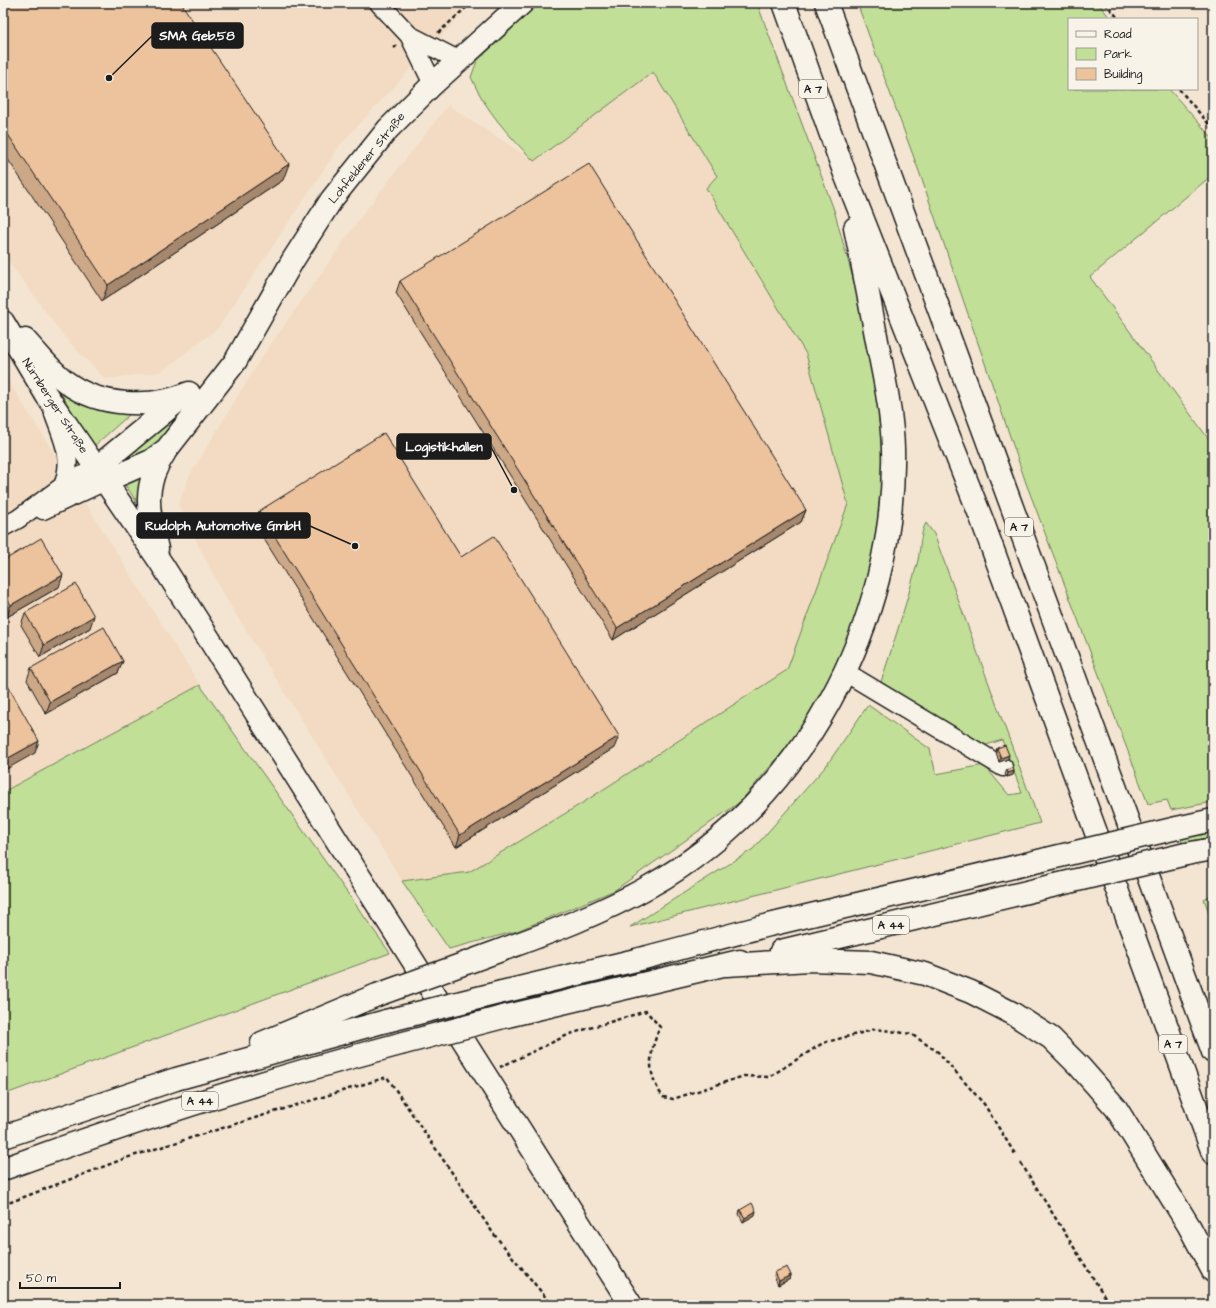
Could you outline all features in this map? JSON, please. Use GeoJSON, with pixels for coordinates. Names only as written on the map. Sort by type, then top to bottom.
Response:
{"type":"FeatureCollection","features":[{"type":"Feature","properties":{"kind":"main road","name":"Lohfeldener Straße"},"geometry":{"type":"LineString","coordinates":[[101,475],[151,461],[167,449],[235,362],[293,260],[332,199],[388,129],[458,60],[522,3]]}},
{"type":"Feature","properties":{"kind":"main road","name":"A 7"},"geometry":{"type":"LineString","coordinates":[[784,3],[794,38],[845,174],[982,520],[1213,1153]]}},
{"type":"Feature","properties":{"kind":"main road","name":"A 7"},"geometry":{"type":"LineString","coordinates":[[826,3],[1213,1052]]}},
{"type":"Feature","properties":{"kind":"main road"},"geometry":{"type":"LineString","coordinates":[[176,1078],[377,995],[466,963],[611,907],[653,885],[692,858],[734,823],[762,795],[793,759],[819,719],[845,672],[861,634],[876,590],[886,543],[892,496],[893,449],[890,402],[845,174]]}},
{"type":"Feature","properties":{"kind":"main road"},"geometry":{"type":"LineString","coordinates":[[3,317],[51,368],[66,382],[82,391],[107,399],[135,403],[173,399],[189,393]]}},
{"type":"Feature","properties":{"kind":"main road","name":"Nürnberger Straße"},"geometry":{"type":"LineString","coordinates":[[3,322],[47,396],[161,563],[484,1076],[631,1305]]}},
{"type":"Feature","properties":{"kind":"main road","name":"Lohfeldener Straße"},"geometry":{"type":"LineString","coordinates":[[101,475],[156,417],[216,374],[246,341]]}},
{"type":"Feature","properties":{"kind":"main road"},"geometry":{"type":"LineString","coordinates":[[161,563],[149,511],[149,488],[154,471],[167,449]]}},
{"type":"Feature","properties":{"kind":"main road"},"geometry":{"type":"LineString","coordinates":[[176,1078],[502,992],[636,960],[769,925],[1213,820]]}},
{"type":"Feature","properties":{"kind":"main road","name":"A 44"},"geometry":{"type":"LineString","coordinates":[[3,1169],[74,1143],[187,1105],[400,1044],[507,1016],[726,965],[1186,854],[1213,849]]}},
{"type":"Feature","properties":{"kind":"main road"},"geometry":{"type":"LineString","coordinates":[[726,965],[810,960],[872,962],[925,974],[970,992],[1012,1013],[1051,1038],[1080,1067],[1116,1108],[1188,1226],[1213,1271]]}},
{"type":"Feature","properties":{"kind":"main road","name":"A 44"},"geometry":{"type":"LineString","coordinates":[[3,1137],[176,1078]]}},
{"type":"Feature","properties":{"kind":"street"},"geometry":{"type":"LineString","coordinates":[[379,3],[409,35],[433,84]]}},
{"type":"Feature","properties":{"kind":"street"},"geometry":{"type":"LineString","coordinates":[[409,35],[458,60]]}},
{"type":"Feature","properties":{"kind":"street"},"geometry":{"type":"LineString","coordinates":[[47,396],[68,456],[69,467],[63,486]]}},
{"type":"Feature","properties":{"kind":"street"},"geometry":{"type":"LineString","coordinates":[[10,523],[63,486],[101,475]]}},
{"type":"Feature","properties":{"kind":"street"},"geometry":{"type":"LineString","coordinates":[[10,523],[43,510],[101,475]]}},
{"type":"Feature","properties":{"kind":"street"},"geometry":{"type":"LineString","coordinates":[[845,672],[1003,767]]}},
{"type":"Feature","properties":{"kind":"path"},"geometry":{"type":"LineString","coordinates":[[428,45],[438,33],[471,3]]}},
{"type":"Feature","properties":{"kind":"path"},"geometry":{"type":"LineString","coordinates":[[1105,3],[1118,18]]}},
{"type":"Feature","properties":{"kind":"path"},"geometry":{"type":"LineString","coordinates":[[1180,90],[1213,129]]}},
{"type":"Feature","properties":{"kind":"path"},"geometry":{"type":"LineString","coordinates":[[484,1076],[513,1060],[570,1034],[646,1010],[660,1027],[652,1047],[651,1071],[657,1089],[663,1097],[674,1099],[744,1076],[769,1077],[823,1043],[876,1029],[911,1034],[938,1052],[984,1104],[1015,1154]]}},
{"type":"Feature","properties":{"kind":"path"},"geometry":{"type":"LineString","coordinates":[[3,1205],[126,1158],[387,1077],[493,1233],[552,1305]]}},
{"type":"Feature","properties":{"kind":"path"},"geometry":{"type":"LineString","coordinates":[[1021,1163],[1110,1305]]}},
{"type":"Feature","properties":{"kind":"shaded area"},"geometry":{"type":"Polygon","coordinates":[[[3,3],[472,3],[341,144],[218,328],[161,372],[105,379],[65,338],[3,254],[3,3]]]}},
{"type":"Feature","properties":{"kind":"shaded area"},"geometry":{"type":"Polygon","coordinates":[[[653,72],[717,176],[706,188],[806,354],[848,504],[787,670],[584,802],[469,872],[402,881],[222,592],[178,505],[189,476],[261,358],[365,211],[448,105],[534,161],[653,72]]]}},
{"type":"Feature","properties":{"kind":"shaded area"},"geometry":{"type":"Polygon","coordinates":[[[3,372],[200,685],[3,792],[3,372]]]}},
{"type":"Feature","properties":{"kind":"green space"},"geometry":{"type":"Polygon","coordinates":[[[540,3],[757,3],[834,210],[877,365],[886,472],[881,541],[851,648],[804,727],[740,802],[615,890],[517,931],[449,949],[402,881],[469,872],[584,802],[787,670],[848,504],[806,354],[706,188],[717,176],[653,72],[534,161],[498,122],[483,101],[471,77],[477,61],[540,3]]]}},
{"type":"Feature","properties":{"kind":"green space"},"geometry":{"type":"Polygon","coordinates":[[[857,3],[1098,3],[1110,18],[1068,18],[1068,90],[1170,90],[1213,139],[1213,177],[1211,176],[1090,277],[1213,445],[1213,802],[1171,810],[1167,800],[1148,804],[1026,483],[921,177],[857,3]]]}},
{"type":"Feature","properties":{"kind":"green space"},"geometry":{"type":"Polygon","coordinates":[[[55,384],[131,409],[129,415],[94,446],[55,384]]]}},
{"type":"Feature","properties":{"kind":"green space"},"geometry":{"type":"Polygon","coordinates":[[[198,396],[162,445],[123,464],[116,462],[198,396]]]}},
{"type":"Feature","properties":{"kind":"green space"},"geometry":{"type":"Polygon","coordinates":[[[144,473],[139,506],[127,487],[121,488],[120,481],[144,473]]]}},
{"type":"Feature","properties":{"kind":"green space"},"geometry":{"type":"Polygon","coordinates":[[[926,523],[934,534],[1040,823],[630,927],[753,849],[826,766],[868,705],[930,749],[936,774],[984,765],[1009,795],[1022,793],[1002,740],[983,746],[880,685],[913,579],[922,533],[926,523]]]}},
{"type":"Feature","properties":{"kind":"green space"},"geometry":{"type":"Polygon","coordinates":[[[200,685],[390,953],[3,1095],[3,792],[200,685]]]}},
{"type":"Feature","properties":{"kind":"green space"},"geometry":{"type":"Polygon","coordinates":[[[1213,832],[1213,837],[1182,843],[1181,839],[1213,832]]]}},
{"type":"Feature","properties":{"kind":"green space"},"geometry":{"type":"Polygon","coordinates":[[[1213,894],[1213,924],[1204,899],[1213,894]]]}},
{"type":"Feature","properties":{"kind":"building"},"geometry":{"type":"Polygon","coordinates":[[[3,3],[181,3],[289,164],[108,285],[3,127],[3,3]]]}},
{"type":"Feature","properties":{"kind":"building"},"geometry":{"type":"Polygon","coordinates":[[[589,164],[806,510],[617,628],[400,281],[589,164]]]}},
{"type":"Feature","properties":{"kind":"building"},"geometry":{"type":"Polygon","coordinates":[[[384,433],[461,557],[494,536],[619,736],[460,835],[259,511],[384,433]]]}},
{"type":"Feature","properties":{"kind":"building"},"geometry":{"type":"Polygon","coordinates":[[[41,538],[63,575],[11,605],[3,592],[3,561],[41,538]]]}},
{"type":"Feature","properties":{"kind":"building"},"geometry":{"type":"Polygon","coordinates":[[[76,584],[94,616],[44,645],[25,613],[76,584]]]}},
{"type":"Feature","properties":{"kind":"building"},"geometry":{"type":"Polygon","coordinates":[[[104,627],[123,661],[50,702],[31,668],[104,627]]]}},
{"type":"Feature","properties":{"kind":"building"},"geometry":{"type":"Polygon","coordinates":[[[3,677],[39,741],[3,761],[3,677]]]}},
{"type":"Feature","properties":{"kind":"building"},"geometry":{"type":"Polygon","coordinates":[[[1005,745],[1009,755],[1001,758],[997,748],[1005,745]]]}},
{"type":"Feature","properties":{"kind":"building"},"geometry":{"type":"Polygon","coordinates":[[[1013,767],[1014,771],[1008,773],[1007,770],[1013,767]]]}},
{"type":"Feature","properties":{"kind":"building"},"geometry":{"type":"Polygon","coordinates":[[[752,1203],[756,1211],[745,1218],[740,1210],[752,1203]]]}},
{"type":"Feature","properties":{"kind":"building"},"geometry":{"type":"Polygon","coordinates":[[[787,1267],[791,1275],[779,1281],[775,1272],[787,1267]]]}},
{"type":"Feature","properties":{"kind":"place","name":"SMA Geb.58"},"geometry":{"type":"Point","coordinates":[109,78]}},
{"type":"Feature","properties":{"kind":"place","name":"Logistikhallen"},"geometry":{"type":"Point","coordinates":[514,490]}},
{"type":"Feature","properties":{"kind":"place","name":"Rudolph Automotive GmbH"},"geometry":{"type":"Point","coordinates":[355,546]}}]}
